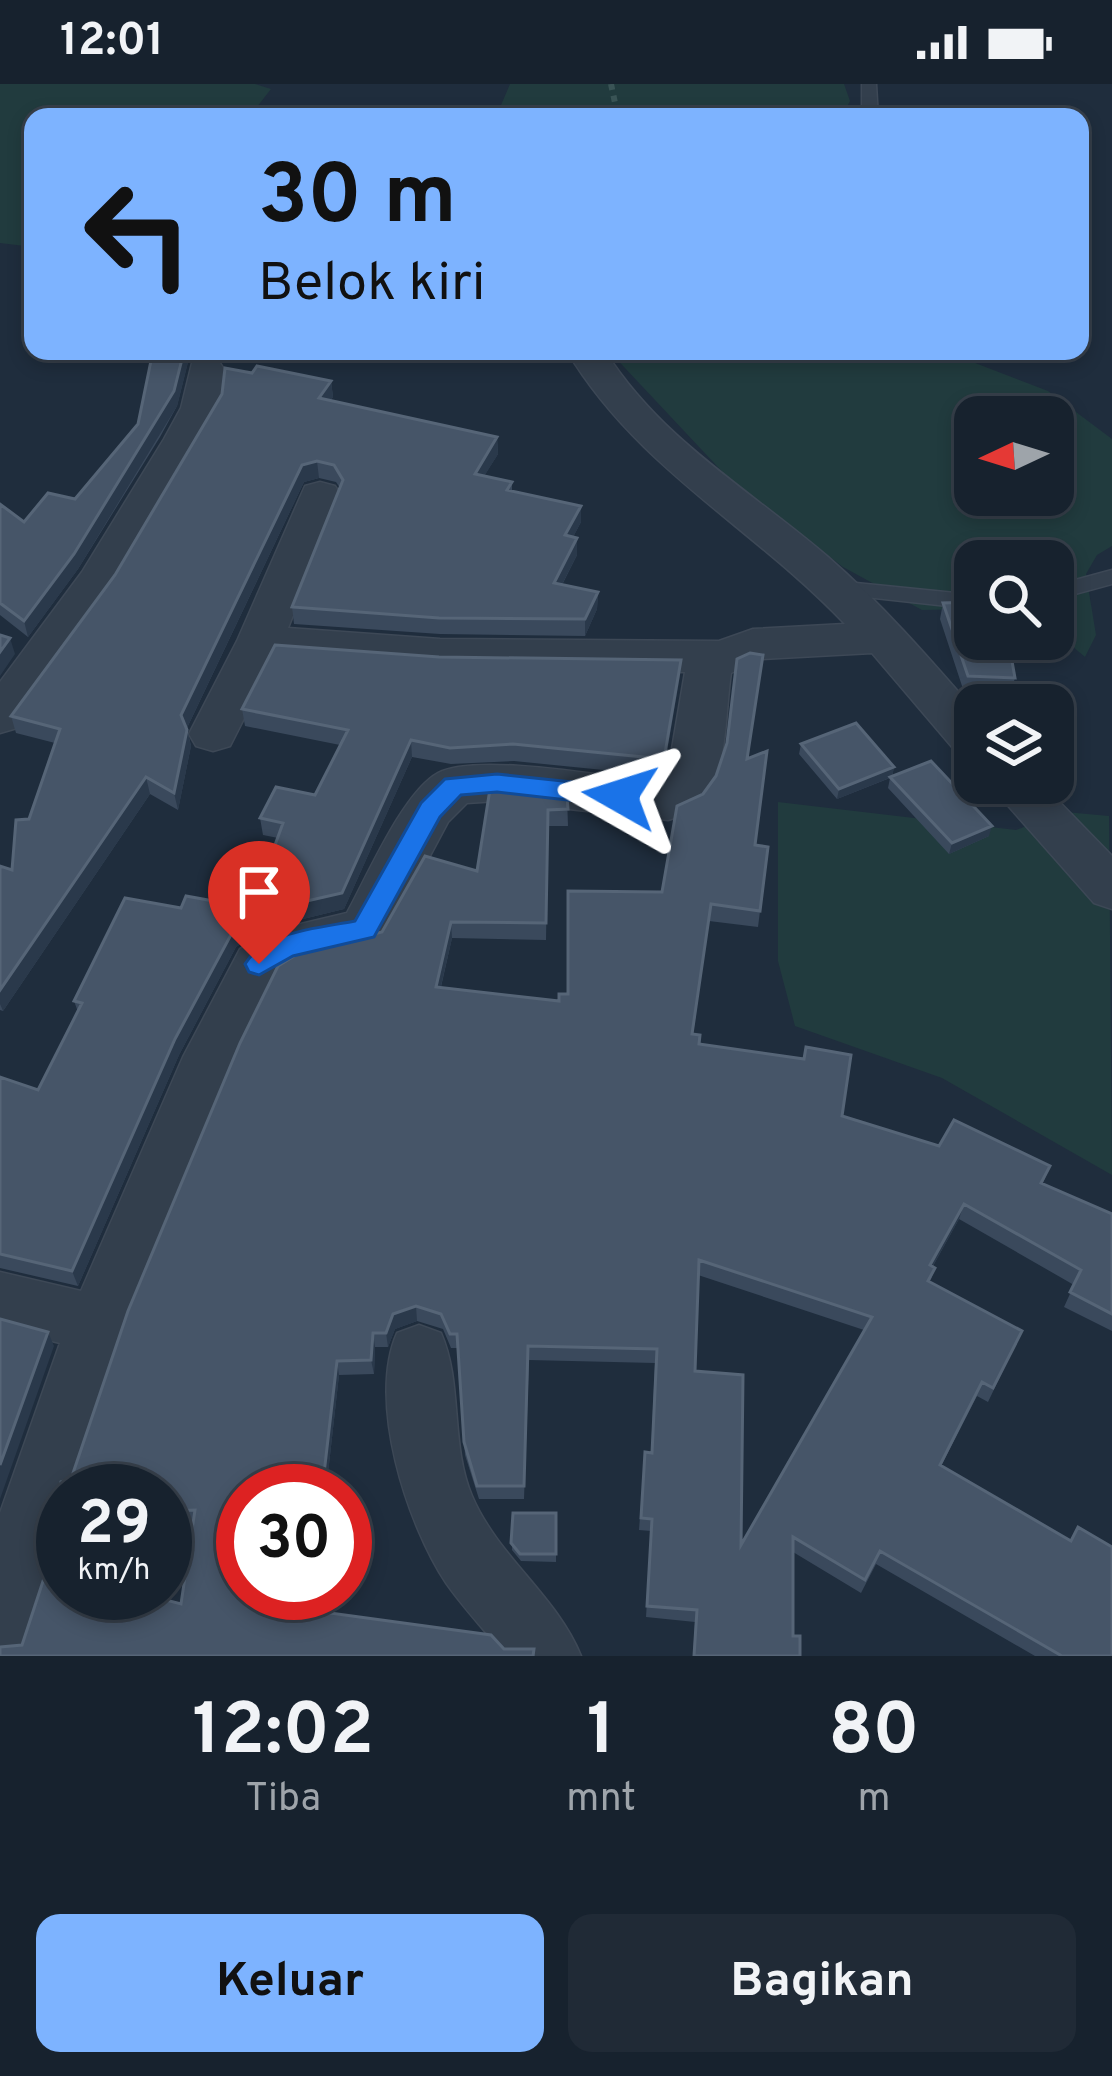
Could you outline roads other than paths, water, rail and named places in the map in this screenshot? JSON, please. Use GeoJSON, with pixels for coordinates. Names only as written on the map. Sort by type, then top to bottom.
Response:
{"type":"FeatureCollection","features":[{"type":"Feature","properties":{"kind":"street"},"geometry":{"type":"LineString","coordinates":[[590,360],[604,388],[716,490],[836,588],[954,718]]}},
{"type":"Feature","properties":{"kind":"street"},"geometry":{"type":"LineString","coordinates":[[0,716],[99,580],[184,440],[201,408],[206,371]]}},
{"type":"Feature","properties":{"kind":"street"},"geometry":{"type":"LineString","coordinates":[[213,734],[260,641],[320,495]]}},
{"type":"Feature","properties":{"kind":"street"},"geometry":{"type":"LineString","coordinates":[[0,1630],[46,1468],[98,1324],[211,1057],[259,964],[286,947],[364,930],[430,810],[454,786],[497,783],[668,802],[677,799],[691,778],[709,665],[753,644],[884,637]]}},
{"type":"Feature","properties":{"kind":"street"},"geometry":{"type":"LineString","coordinates":[[260,641],[440,655],[721,657]]}},
{"type":"Feature","properties":{"kind":"street"},"geometry":{"type":"LineString","coordinates":[[1032,804],[1112,889]]}},
{"type":"Feature","properties":{"kind":"street"},"geometry":{"type":"LineString","coordinates":[[0,1300],[98,1324]]}},
{"type":"Feature","properties":{"kind":"street"},"geometry":{"type":"LineString","coordinates":[[419,1354],[419,1421],[434,1484],[469,1557],[546,1656]]}},
{"type":"Feature","properties":{"kind":"lane"},"geometry":{"type":"LineString","coordinates":[[1074,587],[1112,577]]}},
{"type":"Feature","properties":{"kind":"lane"},"geometry":{"type":"LineString","coordinates":[[836,588],[954,600]]}}]}
